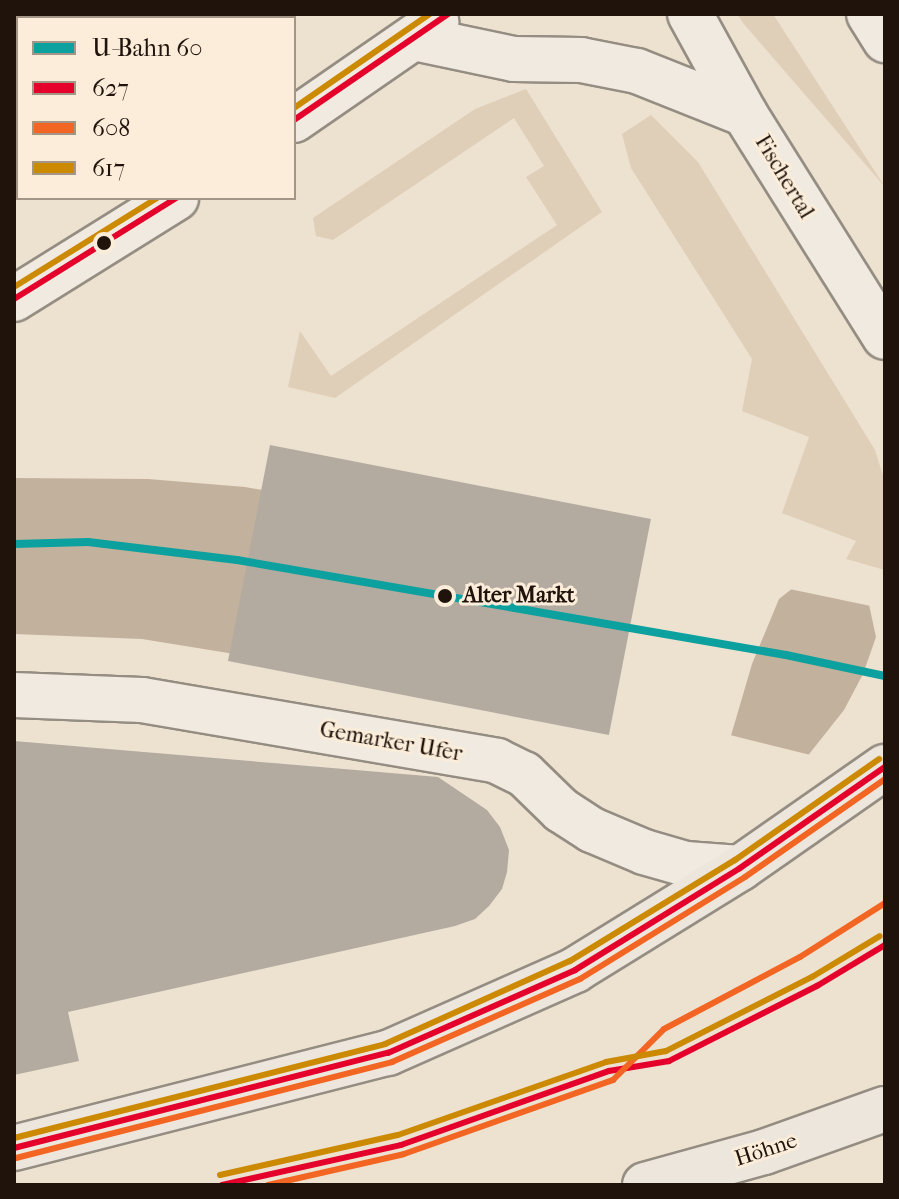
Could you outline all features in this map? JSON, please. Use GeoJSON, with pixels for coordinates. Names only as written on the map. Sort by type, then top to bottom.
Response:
{"type":"FeatureCollection","features":[{"type":"Feature","properties":{"kind":"main road","name":"Fischertal"},"geometry":{"type":"LineString","coordinates":[[690,14],[745,114],[885,337]]}},
{"type":"Feature","properties":{"kind":"main road"},"geometry":{"type":"LineString","coordinates":[[869,14],[885,40]]}},
{"type":"Feature","properties":{"kind":"main road"},"geometry":{"type":"LineString","coordinates":[[296,119],[431,26],[514,59],[581,60],[637,71],[745,114]]}},
{"type":"Feature","properties":{"kind":"main road"},"geometry":{"type":"LineString","coordinates":[[14,299],[173,200]]}},
{"type":"Feature","properties":{"kind":"main road","name":"Gemarker Ufer"},"geometry":{"type":"LineString","coordinates":[[14,695],[142,700],[497,761],[524,774],[561,810],[592,830],[644,852],[686,864],[740,868]]}},
{"type":"Feature","properties":{"kind":"main road"},"geometry":{"type":"LineString","coordinates":[[14,1148],[388,1053],[575,970],[740,868],[885,767]]}},
{"type":"Feature","properties":{"kind":"main road","name":"Höhne"},"geometry":{"type":"LineString","coordinates":[[645,1185],[764,1152],[885,1109]]}},
{"type":"Feature","properties":{"kind":"shaded area"},"geometry":{"type":"Polygon","coordinates":[[[737,14],[773,14],[885,187],[743,23],[737,14]]]}},
{"type":"Feature","properties":{"kind":"shaded area"},"geometry":{"type":"Polygon","coordinates":[[[526,89],[602,212],[335,398],[288,387],[300,331],[331,376],[557,225],[526,177],[544,166],[514,118],[333,240],[316,236],[313,218],[475,109],[526,89]]]}},
{"type":"Feature","properties":{"kind":"shaded area"},"geometry":{"type":"Polygon","coordinates":[[[651,115],[698,162],[875,450],[885,482],[885,570],[846,559],[856,541],[782,513],[809,437],[742,411],[752,359],[631,168],[622,134],[651,115]]]}},
{"type":"Feature","properties":{"kind":"shaded area"},"geometry":{"type":"Polygon","coordinates":[[[14,478],[148,479],[245,487],[603,550],[885,609],[847,764],[730,735],[142,639],[14,634],[14,478]]]}},
{"type":"Feature","properties":{"kind":"pier"},"geometry":{"type":"Polygon","coordinates":[[[617,548],[798,584],[779,599],[752,664],[730,739],[584,715],[617,548]]]}},
{"type":"Feature","properties":{"kind":"pier"},"geometry":{"type":"Polygon","coordinates":[[[868,600],[885,604],[885,777],[806,758],[844,710],[863,674],[876,637],[868,600]]]}},
{"type":"Feature","properties":{"kind":"building"},"geometry":{"type":"Polygon","coordinates":[[[270,445],[651,519],[609,735],[228,661],[270,445]]]}},
{"type":"Feature","properties":{"kind":"building"},"geometry":{"type":"Polygon","coordinates":[[[14,741],[438,777],[487,810],[500,827],[509,850],[507,872],[502,889],[489,906],[475,919],[455,926],[68,1012],[79,1061],[14,1075],[14,741]]]}},
{"type":"Feature","properties":{"kind":"metro line","name":"60"},"geometry":{"type":"LineString","coordinates":[[14,544],[88,542],[237,560],[786,655],[885,676]]}},
{"type":"Feature","properties":{"kind":"transit line","name":"617"},"geometry":{"type":"LineString","coordinates":[[296,107],[430,14]]}},
{"type":"Feature","properties":{"kind":"transit line","name":"627"},"geometry":{"type":"LineString","coordinates":[[296,119],[448,14]]}},
{"type":"Feature","properties":{"kind":"transit line","name":"617"},"geometry":{"type":"LineString","coordinates":[[14,287],[154,200]]}},
{"type":"Feature","properties":{"kind":"transit line","name":"627"},"geometry":{"type":"LineString","coordinates":[[14,299],[173,200]]}},
{"type":"Feature","properties":{"kind":"transit line","name":"617"},"geometry":{"type":"LineString","coordinates":[[14,1138],[385,1044],[570,961],[735,860],[879,759]]}},
{"type":"Feature","properties":{"kind":"transit line","name":"627"},"geometry":{"type":"LineString","coordinates":[[14,1148],[388,1053],[575,970],[740,868],[885,767]]}},
{"type":"Feature","properties":{"kind":"transit line","name":"608"},"geometry":{"type":"LineString","coordinates":[[16,1158],[392,1062],[580,979],[745,877],[885,779]]}},
{"type":"Feature","properties":{"kind":"transit line","name":"608"},"geometry":{"type":"LineString","coordinates":[[268,1185],[404,1154],[613,1080],[664,1029],[800,957],[885,903]]}},
{"type":"Feature","properties":{"kind":"transit line","name":"617"},"geometry":{"type":"LineString","coordinates":[[220,1175],[398,1135],[606,1062],[666,1051],[812,977],[880,936]]}},
{"type":"Feature","properties":{"kind":"transit line","name":"627"},"geometry":{"type":"LineString","coordinates":[[222,1185],[401,1145],[609,1071],[669,1061],[817,986],[885,945]]}},
{"type":"Feature","properties":{"kind":"place","name":"Alter Markt"},"geometry":{"type":"Point","coordinates":[445,596]}}]}
